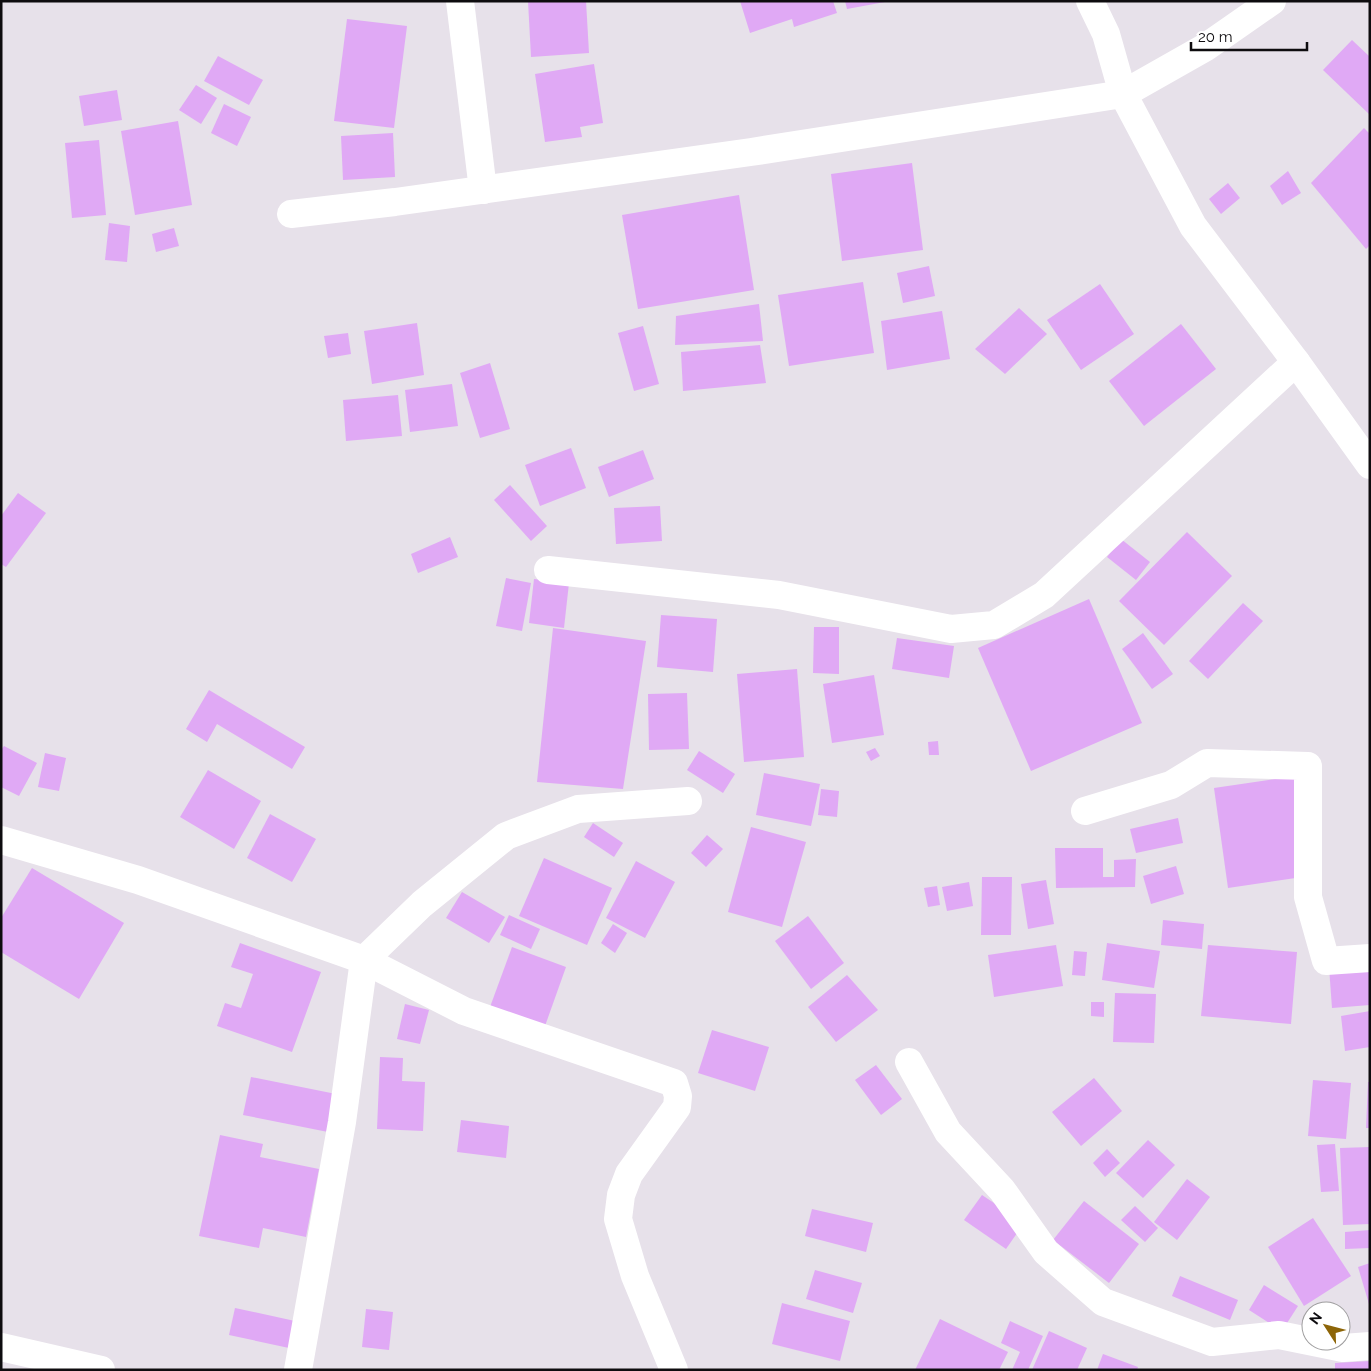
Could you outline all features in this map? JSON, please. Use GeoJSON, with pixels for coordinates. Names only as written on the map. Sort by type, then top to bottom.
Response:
{"type":"FeatureCollection","features":[{"type":"Feature","properties":{"kind":"street"},"geometry":{"type":"LineString","coordinates":[[460,1],[483,190]]}},
{"type":"Feature","properties":{"kind":"street"},"geometry":{"type":"LineString","coordinates":[[1090,1],[1106,34],[1123,94],[1193,226],[1370,464]]}},
{"type":"Feature","properties":{"kind":"street"},"geometry":{"type":"LineString","coordinates":[[292,214],[395,202],[751,152],[1123,94],[1206,47],[1272,1]]}},
{"type":"Feature","properties":{"kind":"street"},"geometry":{"type":"LineString","coordinates":[[548,570],[779,595],[951,629],[994,625],[1044,596],[1296,362]]}},
{"type":"Feature","properties":{"kind":"street"},"geometry":{"type":"LineString","coordinates":[[1085,812],[1171,785],[1208,763],[1308,766],[1308,897],[1326,961],[1370,958]]}},
{"type":"Feature","properties":{"kind":"street"},"geometry":{"type":"LineString","coordinates":[[298,1370],[342,1122],[364,960],[422,904],[506,836],[578,809],[688,801]]}},
{"type":"Feature","properties":{"kind":"street"},"geometry":{"type":"LineString","coordinates":[[1,840],[138,880],[364,960],[464,1011],[674,1083],[678,1096],[677,1106],[629,1174],[621,1195],[618,1219],[635,1276],[674,1370]]}},
{"type":"Feature","properties":{"kind":"street"},"geometry":{"type":"LineString","coordinates":[[910,1062],[948,1132],[1002,1190],[1046,1252],[1103,1302],[1212,1342],[1279,1335],[1343,1348],[1370,1346]]}},
{"type":"Feature","properties":{"kind":"street"},"geometry":{"type":"LineString","coordinates":[[1,1347],[101,1370]]}},
{"type":"Feature","properties":{"kind":"building"},"geometry":{"type":"Polygon","coordinates":[[[528,1],[586,1],[589,53],[531,57],[528,1]]]}},
{"type":"Feature","properties":{"kind":"building"},"geometry":{"type":"Polygon","coordinates":[[[740,1],[833,1],[837,13],[794,27],[792,19],[750,33],[740,1]]]}},
{"type":"Feature","properties":{"kind":"building"},"geometry":{"type":"Polygon","coordinates":[[[845,1],[885,1],[885,2],[847,9],[845,1]]]}},
{"type":"Feature","properties":{"kind":"building"},"geometry":{"type":"Polygon","coordinates":[[[347,19],[407,26],[394,128],[334,121],[347,19]]]}},
{"type":"Feature","properties":{"kind":"building"},"geometry":{"type":"Polygon","coordinates":[[[1352,40],[1370,57],[1370,115],[1323,70],[1352,40]]]}},
{"type":"Feature","properties":{"kind":"building"},"geometry":{"type":"Polygon","coordinates":[[[218,56],[263,80],[249,105],[204,81],[218,56]]]}},
{"type":"Feature","properties":{"kind":"building"},"geometry":{"type":"Polygon","coordinates":[[[594,64],[603,123],[580,127],[582,137],[545,142],[535,74],[594,64]]]}},
{"type":"Feature","properties":{"kind":"building"},"geometry":{"type":"Polygon","coordinates":[[[196,85],[217,98],[201,124],[179,110],[196,85]]]}},
{"type":"Feature","properties":{"kind":"building"},"geometry":{"type":"Polygon","coordinates":[[[117,90],[122,120],[84,126],[79,96],[117,90]]]}},
{"type":"Feature","properties":{"kind":"building"},"geometry":{"type":"Polygon","coordinates":[[[224,104],[251,117],[237,146],[211,133],[224,104]]]}},
{"type":"Feature","properties":{"kind":"building"},"geometry":{"type":"Polygon","coordinates":[[[178,121],[192,205],[135,215],[121,131],[178,121]]]}},
{"type":"Feature","properties":{"kind":"building"},"geometry":{"type":"Polygon","coordinates":[[[1364,128],[1370,134],[1370,245],[1366,249],[1311,183],[1364,128]]]}},
{"type":"Feature","properties":{"kind":"building"},"geometry":{"type":"Polygon","coordinates":[[[393,133],[395,177],[343,180],[341,136],[393,133]]]}},
{"type":"Feature","properties":{"kind":"building"},"geometry":{"type":"Polygon","coordinates":[[[99,140],[106,215],[72,218],[65,143],[99,140]]]}},
{"type":"Feature","properties":{"kind":"building"},"geometry":{"type":"Polygon","coordinates":[[[912,163],[923,250],[842,261],[831,174],[912,163]]]}},
{"type":"Feature","properties":{"kind":"building"},"geometry":{"type":"Polygon","coordinates":[[[1288,171],[1301,193],[1282,205],[1270,186],[1288,171]]]}},
{"type":"Feature","properties":{"kind":"building"},"geometry":{"type":"Polygon","coordinates":[[[1228,183],[1240,198],[1221,214],[1209,199],[1228,183]]]}},
{"type":"Feature","properties":{"kind":"building"},"geometry":{"type":"Polygon","coordinates":[[[739,195],[754,290],[638,309],[622,215],[739,195]]]}},
{"type":"Feature","properties":{"kind":"building"},"geometry":{"type":"Polygon","coordinates":[[[109,223],[130,226],[127,262],[105,260],[109,223]]]}},
{"type":"Feature","properties":{"kind":"building"},"geometry":{"type":"Polygon","coordinates":[[[174,228],[179,246],[156,252],[152,234],[174,228]]]}},
{"type":"Feature","properties":{"kind":"building"},"geometry":{"type":"Polygon","coordinates":[[[929,266],[935,296],[903,303],[897,273],[929,266]]]}},
{"type":"Feature","properties":{"kind":"building"},"geometry":{"type":"Polygon","coordinates":[[[863,282],[874,353],[789,366],[778,295],[863,282]]]}},
{"type":"Feature","properties":{"kind":"building"},"geometry":{"type":"Polygon","coordinates":[[[1100,284],[1134,334],[1081,370],[1047,320],[1100,284]]]}},
{"type":"Feature","properties":{"kind":"building"},"geometry":{"type":"Polygon","coordinates":[[[759,304],[763,341],[675,345],[676,316],[759,304]]]}},
{"type":"Feature","properties":{"kind":"building"},"geometry":{"type":"Polygon","coordinates":[[[1019,308],[1047,334],[1005,374],[975,349],[1019,308]]]}},
{"type":"Feature","properties":{"kind":"building"},"geometry":{"type":"Polygon","coordinates":[[[942,311],[950,359],[887,370],[881,321],[942,311]]]}},
{"type":"Feature","properties":{"kind":"building"},"geometry":{"type":"Polygon","coordinates":[[[417,323],[424,375],[372,384],[364,331],[417,323]]]}},
{"type":"Feature","properties":{"kind":"building"},"geometry":{"type":"Polygon","coordinates":[[[1181,324],[1216,369],[1144,426],[1109,381],[1181,324]]]}},
{"type":"Feature","properties":{"kind":"building"},"geometry":{"type":"Polygon","coordinates":[[[643,326],[659,384],[634,391],[618,333],[643,326]]]}},
{"type":"Feature","properties":{"kind":"building"},"geometry":{"type":"Polygon","coordinates":[[[348,333],[351,354],[328,358],[324,336],[348,333]]]}},
{"type":"Feature","properties":{"kind":"building"},"geometry":{"type":"Polygon","coordinates":[[[760,345],[766,383],[683,391],[681,352],[760,345]]]}},
{"type":"Feature","properties":{"kind":"building"},"geometry":{"type":"Polygon","coordinates":[[[490,363],[510,429],[480,438],[460,373],[490,363]]]}},
{"type":"Feature","properties":{"kind":"building"},"geometry":{"type":"Polygon","coordinates":[[[452,384],[458,426],[410,432],[405,390],[452,384]]]}},
{"type":"Feature","properties":{"kind":"building"},"geometry":{"type":"Polygon","coordinates":[[[398,395],[402,436],[346,441],[343,400],[398,395]]]}},
{"type":"Feature","properties":{"kind":"building"},"geometry":{"type":"Polygon","coordinates":[[[571,448],[586,488],[540,506],[525,465],[571,448]]]}},
{"type":"Feature","properties":{"kind":"building"},"geometry":{"type":"Polygon","coordinates":[[[643,450],[654,479],[609,497],[598,467],[643,450]]]}},
{"type":"Feature","properties":{"kind":"building"},"geometry":{"type":"Polygon","coordinates":[[[510,485],[547,526],[531,541],[494,500],[510,485]]]}},
{"type":"Feature","properties":{"kind":"building"},"geometry":{"type":"Polygon","coordinates":[[[18,493],[46,513],[6,567],[1,564],[1,516],[18,493]]]}},
{"type":"Feature","properties":{"kind":"building"},"geometry":{"type":"Polygon","coordinates":[[[660,506],[662,541],[616,544],[614,508],[660,506]]]}},
{"type":"Feature","properties":{"kind":"building"},"geometry":{"type":"Polygon","coordinates":[[[1187,532],[1232,576],[1164,645],[1119,601],[1187,532]]]}},
{"type":"Feature","properties":{"kind":"building"},"geometry":{"type":"Polygon","coordinates":[[[450,537],[458,557],[418,573],[411,554],[450,537]]]}},
{"type":"Feature","properties":{"kind":"building"},"geometry":{"type":"Polygon","coordinates":[[[1121,539],[1150,562],[1136,580],[1107,557],[1121,539]]]}},
{"type":"Feature","properties":{"kind":"building"},"geometry":{"type":"Polygon","coordinates":[[[506,578],[531,583],[522,631],[496,626],[506,578]]]}},
{"type":"Feature","properties":{"kind":"building"},"geometry":{"type":"Polygon","coordinates":[[[534,579],[569,583],[564,628],[529,623],[534,579]]]}},
{"type":"Feature","properties":{"kind":"building"},"geometry":{"type":"Polygon","coordinates":[[[1089,599],[1142,723],[1031,771],[978,648],[1089,599]]]}},
{"type":"Feature","properties":{"kind":"building"},"geometry":{"type":"Polygon","coordinates":[[[1243,603],[1263,621],[1208,679],[1189,661],[1243,603]]]}},
{"type":"Feature","properties":{"kind":"building"},"geometry":{"type":"Polygon","coordinates":[[[661,615],[717,619],[713,672],[657,667],[661,615]]]}},
{"type":"Feature","properties":{"kind":"building"},"geometry":{"type":"Polygon","coordinates":[[[814,627],[839,627],[839,674],[813,673],[814,627]]]}},
{"type":"Feature","properties":{"kind":"building"},"geometry":{"type":"Polygon","coordinates":[[[553,628],[646,641],[623,789],[537,782],[553,628]]]}},
{"type":"Feature","properties":{"kind":"building"},"geometry":{"type":"Polygon","coordinates":[[[1143,633],[1173,674],[1152,689],[1122,649],[1143,633]]]}},
{"type":"Feature","properties":{"kind":"building"},"geometry":{"type":"Polygon","coordinates":[[[897,638],[954,646],[949,678],[892,669],[897,638]]]}},
{"type":"Feature","properties":{"kind":"building"},"geometry":{"type":"Polygon","coordinates":[[[797,669],[804,757],[744,762],[737,674],[797,669]]]}},
{"type":"Feature","properties":{"kind":"building"},"geometry":{"type":"Polygon","coordinates":[[[874,675],[884,735],[832,743],[823,684],[874,675]]]}},
{"type":"Feature","properties":{"kind":"building"},"geometry":{"type":"Polygon","coordinates":[[[209,690],[305,747],[292,769],[217,724],[207,742],[186,729],[209,690]]]}},
{"type":"Feature","properties":{"kind":"building"},"geometry":{"type":"Polygon","coordinates":[[[687,693],[689,749],[649,750],[648,694],[687,693]]]}},
{"type":"Feature","properties":{"kind":"building"},"geometry":{"type":"Polygon","coordinates":[[[938,741],[939,755],[929,755],[928,742],[938,741]]]}},
{"type":"Feature","properties":{"kind":"building"},"geometry":{"type":"Polygon","coordinates":[[[4,746],[37,763],[19,796],[1,787],[1,750],[4,746]]]}},
{"type":"Feature","properties":{"kind":"building"},"geometry":{"type":"Polygon","coordinates":[[[875,748],[880,756],[871,761],[866,752],[875,748]]]}},
{"type":"Feature","properties":{"kind":"building"},"geometry":{"type":"Polygon","coordinates":[[[699,751],[735,774],[723,793],[687,770],[699,751]]]}},
{"type":"Feature","properties":{"kind":"building"},"geometry":{"type":"Polygon","coordinates":[[[45,753],[66,758],[59,791],[38,787],[45,753]]]}},
{"type":"Feature","properties":{"kind":"building"},"geometry":{"type":"Polygon","coordinates":[[[208,770],[261,801],[234,849],[180,817],[208,770]]]}},
{"type":"Feature","properties":{"kind":"building"},"geometry":{"type":"Polygon","coordinates":[[[764,773],[820,784],[811,826],[756,815],[764,773]]]}},
{"type":"Feature","properties":{"kind":"building"},"geometry":{"type":"Polygon","coordinates":[[[1303,775],[1316,875],[1228,888],[1214,788],[1303,775]]]}},
{"type":"Feature","properties":{"kind":"building"},"geometry":{"type":"Polygon","coordinates":[[[821,789],[839,791],[837,817],[818,815],[821,789]]]}},
{"type":"Feature","properties":{"kind":"building"},"geometry":{"type":"Polygon","coordinates":[[[270,814],[316,839],[292,882],[247,858],[270,814]]]}},
{"type":"Feature","properties":{"kind":"building"},"geometry":{"type":"Polygon","coordinates":[[[1178,818],[1183,843],[1136,853],[1130,829],[1178,818]]]}},
{"type":"Feature","properties":{"kind":"building"},"geometry":{"type":"Polygon","coordinates":[[[593,823],[623,843],[614,857],[584,837],[593,823]]]}},
{"type":"Feature","properties":{"kind":"building"},"geometry":{"type":"Polygon","coordinates":[[[751,827],[806,842],[782,927],[728,912],[751,827]]]}},
{"type":"Feature","properties":{"kind":"building"},"geometry":{"type":"Polygon","coordinates":[[[707,835],[723,849],[706,867],[691,853],[707,835]]]}},
{"type":"Feature","properties":{"kind":"building"},"geometry":{"type":"Polygon","coordinates":[[[1055,848],[1103,848],[1103,877],[1114,877],[1114,860],[1136,859],[1135,887],[1056,888],[1055,848]]]}},
{"type":"Feature","properties":{"kind":"building"},"geometry":{"type":"Polygon","coordinates":[[[544,858],[612,888],[587,945],[519,916],[544,858]]]}},
{"type":"Feature","properties":{"kind":"building"},"geometry":{"type":"Polygon","coordinates":[[[636,861],[675,882],[645,938],[606,918],[636,861]]]}},
{"type":"Feature","properties":{"kind":"building"},"geometry":{"type":"Polygon","coordinates":[[[1176,866],[1184,894],[1151,904],[1143,876],[1176,866]]]}},
{"type":"Feature","properties":{"kind":"building"},"geometry":{"type":"Polygon","coordinates":[[[32,868],[124,923],[79,999],[1,952],[1,918],[32,868]]]}},
{"type":"Feature","properties":{"kind":"building"},"geometry":{"type":"Polygon","coordinates":[[[982,877],[1012,877],[1011,935],[981,935],[982,877]]]}},
{"type":"Feature","properties":{"kind":"building"},"geometry":{"type":"Polygon","coordinates":[[[1046,880],[1054,924],[1028,929],[1021,884],[1046,880]]]}},
{"type":"Feature","properties":{"kind":"building"},"geometry":{"type":"Polygon","coordinates":[[[969,882],[973,906],[947,911],[942,887],[969,882]]]}},
{"type":"Feature","properties":{"kind":"building"},"geometry":{"type":"Polygon","coordinates":[[[937,886],[940,905],[928,907],[924,888],[937,886]]]}},
{"type":"Feature","properties":{"kind":"building"},"geometry":{"type":"Polygon","coordinates":[[[462,892],[505,917],[489,943],[446,918],[462,892]]]}},
{"type":"Feature","properties":{"kind":"building"},"geometry":{"type":"Polygon","coordinates":[[[509,915],[540,929],[531,949],[500,935],[509,915]]]}},
{"type":"Feature","properties":{"kind":"building"},"geometry":{"type":"Polygon","coordinates":[[[808,916],[844,963],[811,989],[775,941],[808,916]]]}},
{"type":"Feature","properties":{"kind":"building"},"geometry":{"type":"Polygon","coordinates":[[[1163,920],[1204,924],[1202,949],[1161,945],[1163,920]]]}},
{"type":"Feature","properties":{"kind":"building"},"geometry":{"type":"Polygon","coordinates":[[[613,924],[627,933],[615,953],[601,943],[613,924]]]}},
{"type":"Feature","properties":{"kind":"building"},"geometry":{"type":"Polygon","coordinates":[[[240,943],[321,972],[292,1052],[217,1026],[225,1003],[241,1008],[253,974],[231,967],[240,943]]]}},
{"type":"Feature","properties":{"kind":"building"},"geometry":{"type":"Polygon","coordinates":[[[1107,943],[1160,951],[1154,988],[1102,980],[1107,943]]]}},
{"type":"Feature","properties":{"kind":"building"},"geometry":{"type":"Polygon","coordinates":[[[1056,945],[1063,986],[994,997],[988,955],[1056,945]]]}},
{"type":"Feature","properties":{"kind":"building"},"geometry":{"type":"Polygon","coordinates":[[[1208,945],[1297,952],[1291,1024],[1201,1016],[1208,945]]]}},
{"type":"Feature","properties":{"kind":"building"},"geometry":{"type":"Polygon","coordinates":[[[512,947],[566,967],[545,1026],[490,1007],[512,947]]]}},
{"type":"Feature","properties":{"kind":"building"},"geometry":{"type":"Polygon","coordinates":[[[1074,951],[1087,952],[1085,976],[1072,975],[1074,951]]]}},
{"type":"Feature","properties":{"kind":"building"},"geometry":{"type":"Polygon","coordinates":[[[1370,964],[1370,1005],[1332,1008],[1329,967],[1370,964]]]}},
{"type":"Feature","properties":{"kind":"building"},"geometry":{"type":"Polygon","coordinates":[[[847,975],[878,1010],[836,1042],[808,1007],[847,975]]]}},
{"type":"Feature","properties":{"kind":"building"},"geometry":{"type":"Polygon","coordinates":[[[1115,993],[1156,994],[1154,1043],[1113,1042],[1115,993]]]}},
{"type":"Feature","properties":{"kind":"building"},"geometry":{"type":"Polygon","coordinates":[[[1091,1002],[1104,1002],[1104,1017],[1091,1016],[1091,1002]]]}},
{"type":"Feature","properties":{"kind":"building"},"geometry":{"type":"Polygon","coordinates":[[[405,1004],[429,1010],[420,1044],[397,1039],[405,1004]]]}},
{"type":"Feature","properties":{"kind":"building"},"geometry":{"type":"Polygon","coordinates":[[[1370,1011],[1370,1047],[1345,1051],[1341,1016],[1370,1011]]]}},
{"type":"Feature","properties":{"kind":"building"},"geometry":{"type":"Polygon","coordinates":[[[712,1030],[769,1047],[755,1091],[698,1073],[712,1030]]]}},
{"type":"Feature","properties":{"kind":"building"},"geometry":{"type":"Polygon","coordinates":[[[380,1057],[403,1058],[402,1081],[425,1082],[423,1131],[377,1129],[380,1057]]]}},
{"type":"Feature","properties":{"kind":"building"},"geometry":{"type":"Polygon","coordinates":[[[876,1065],[902,1099],[881,1115],[855,1080],[876,1065]]]}},
{"type":"Feature","properties":{"kind":"building"},"geometry":{"type":"Polygon","coordinates":[[[251,1077],[341,1095],[333,1133],[243,1115],[251,1077]]]}},
{"type":"Feature","properties":{"kind":"building"},"geometry":{"type":"Polygon","coordinates":[[[1094,1078],[1122,1111],[1081,1146],[1052,1112],[1094,1078]]]}},
{"type":"Feature","properties":{"kind":"building"},"geometry":{"type":"Polygon","coordinates":[[[1313,1080],[1351,1083],[1346,1139],[1308,1136],[1313,1080]]]}},
{"type":"Feature","properties":{"kind":"building"},"geometry":{"type":"Polygon","coordinates":[[[1368,1082],[1370,1082],[1370,1128],[1366,1128],[1368,1082]]]}},
{"type":"Feature","properties":{"kind":"building"},"geometry":{"type":"Polygon","coordinates":[[[461,1120],[509,1126],[506,1158],[457,1152],[461,1120]]]}},
{"type":"Feature","properties":{"kind":"building"},"geometry":{"type":"Polygon","coordinates":[[[220,1135],[263,1144],[260,1157],[319,1169],[306,1237],[263,1228],[259,1248],[199,1236],[220,1135]]]}},
{"type":"Feature","properties":{"kind":"building"},"geometry":{"type":"Polygon","coordinates":[[[1148,1140],[1175,1165],[1143,1198],[1116,1173],[1148,1140]]]}},
{"type":"Feature","properties":{"kind":"building"},"geometry":{"type":"Polygon","coordinates":[[[1335,1144],[1339,1191],[1321,1192],[1317,1145],[1335,1144]]]}},
{"type":"Feature","properties":{"kind":"building"},"geometry":{"type":"Polygon","coordinates":[[[1370,1147],[1370,1224],[1343,1225],[1340,1148],[1370,1147]]]}},
{"type":"Feature","properties":{"kind":"building"},"geometry":{"type":"Polygon","coordinates":[[[1107,1149],[1120,1163],[1105,1177],[1093,1163],[1107,1149]]]}},
{"type":"Feature","properties":{"kind":"building"},"geometry":{"type":"Polygon","coordinates":[[[1187,1179],[1210,1197],[1177,1240],[1154,1222],[1187,1179]]]}},
{"type":"Feature","properties":{"kind":"building"},"geometry":{"type":"Polygon","coordinates":[[[982,1195],[1024,1223],[1006,1249],[964,1220],[982,1195]]]}},
{"type":"Feature","properties":{"kind":"building"},"geometry":{"type":"Polygon","coordinates":[[[1084,1201],[1139,1244],[1109,1283],[1053,1240],[1084,1201]]]}},
{"type":"Feature","properties":{"kind":"building"},"geometry":{"type":"Polygon","coordinates":[[[1135,1206],[1158,1228],[1145,1242],[1121,1220],[1135,1206]]]}},
{"type":"Feature","properties":{"kind":"building"},"geometry":{"type":"Polygon","coordinates":[[[812,1209],[873,1223],[866,1252],[805,1236],[812,1209]]]}},
{"type":"Feature","properties":{"kind":"building"},"geometry":{"type":"Polygon","coordinates":[[[1313,1218],[1351,1276],[1312,1301],[1301,1301],[1268,1247],[1313,1218]]]}},
{"type":"Feature","properties":{"kind":"building"},"geometry":{"type":"Polygon","coordinates":[[[1370,1230],[1370,1248],[1345,1249],[1345,1232],[1370,1230]]]}},
{"type":"Feature","properties":{"kind":"building"},"geometry":{"type":"Polygon","coordinates":[[[1370,1263],[1370,1304],[1369,1304],[1358,1267],[1370,1263]]]}},
{"type":"Feature","properties":{"kind":"building"},"geometry":{"type":"Polygon","coordinates":[[[815,1270],[862,1283],[853,1313],[806,1299],[815,1270]]]}},
{"type":"Feature","properties":{"kind":"building"},"geometry":{"type":"Polygon","coordinates":[[[1180,1276],[1238,1300],[1230,1320],[1172,1296],[1180,1276]]]}},
{"type":"Feature","properties":{"kind":"building"},"geometry":{"type":"Polygon","coordinates":[[[1264,1285],[1298,1306],[1282,1331],[1249,1310],[1264,1285]]]}},
{"type":"Feature","properties":{"kind":"building"},"geometry":{"type":"Polygon","coordinates":[[[782,1303],[850,1321],[840,1361],[772,1344],[782,1303]]]}},
{"type":"Feature","properties":{"kind":"building"},"geometry":{"type":"Polygon","coordinates":[[[235,1308],[295,1321],[289,1348],[229,1335],[235,1308]]]}},
{"type":"Feature","properties":{"kind":"building"},"geometry":{"type":"Polygon","coordinates":[[[366,1309],[393,1312],[389,1350],[362,1347],[366,1309]]]}},
{"type":"Feature","properties":{"kind":"building"},"geometry":{"type":"Polygon","coordinates":[[[940,1319],[1008,1352],[999,1370],[915,1370],[940,1319]]]}},
{"type":"Feature","properties":{"kind":"building"},"geometry":{"type":"Polygon","coordinates":[[[1010,1321],[1043,1336],[1028,1370],[1012,1370],[1020,1352],[1001,1343],[1010,1321]]]}},
{"type":"Feature","properties":{"kind":"building"},"geometry":{"type":"Polygon","coordinates":[[[1049,1331],[1087,1348],[1077,1370],[1032,1370],[1049,1331]]]}},
{"type":"Feature","properties":{"kind":"building"},"geometry":{"type":"Polygon","coordinates":[[[1103,1354],[1138,1367],[1137,1370],[1097,1370],[1103,1354]]]}},
{"type":"Feature","properties":{"kind":"building"},"geometry":{"type":"Polygon","coordinates":[[[1370,1361],[1370,1370],[1335,1370],[1335,1363],[1370,1361]]]}}]}
